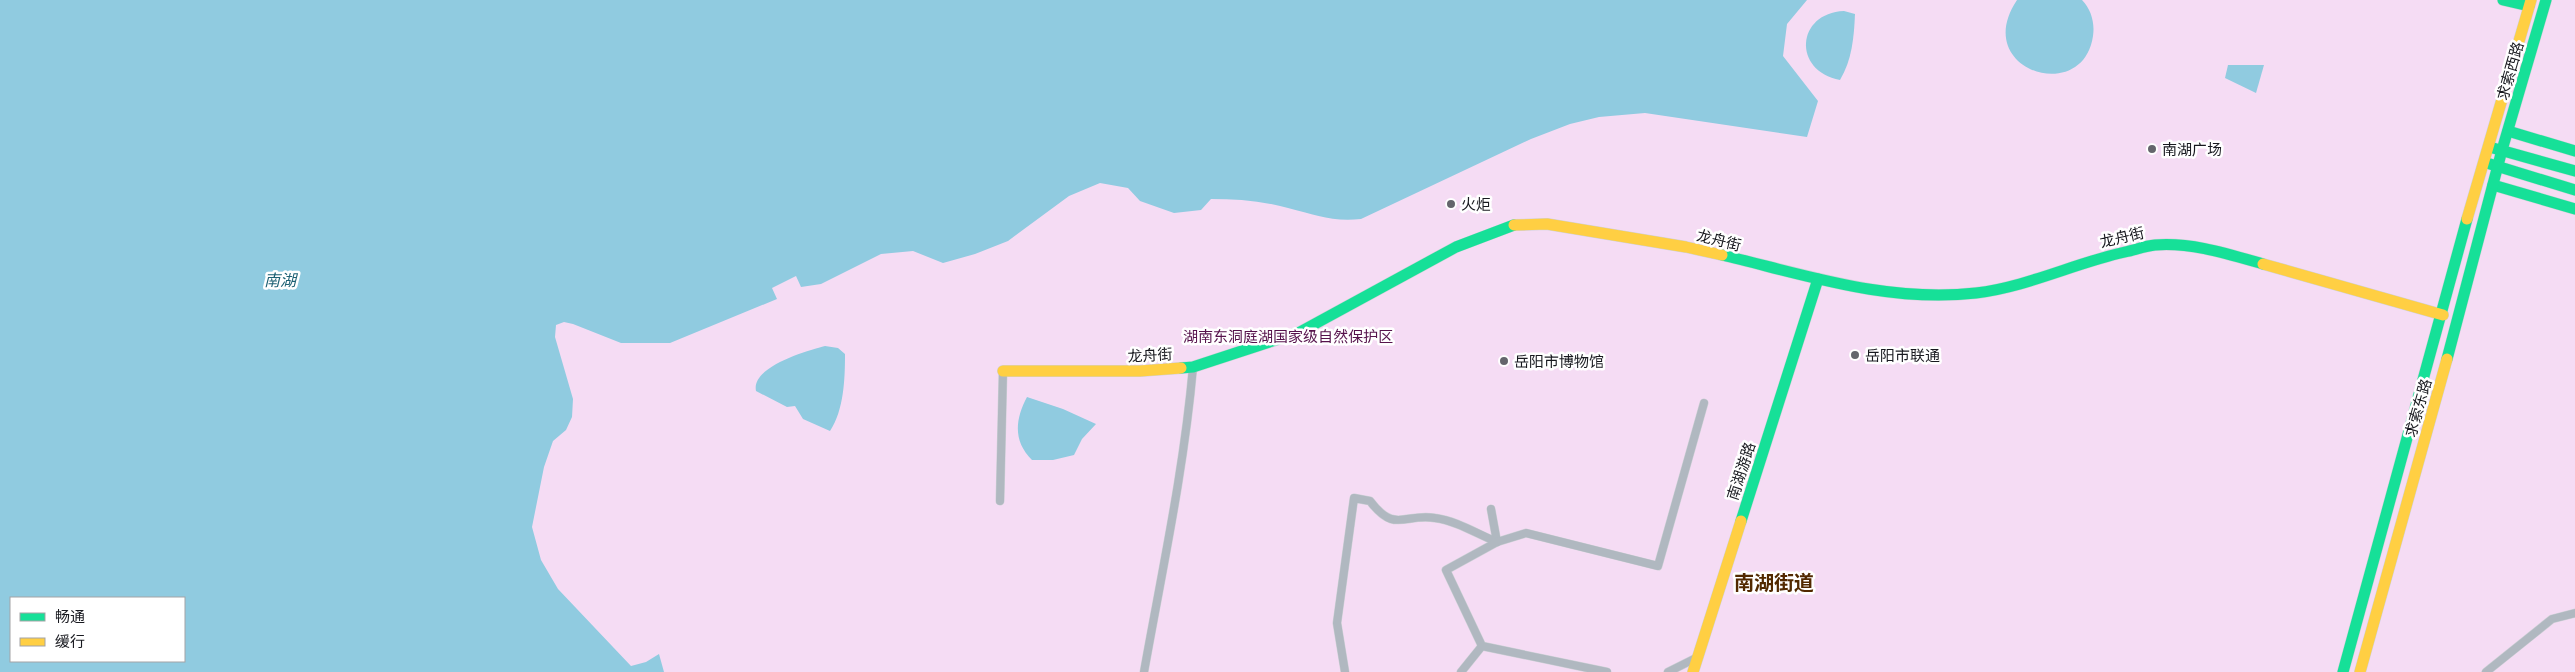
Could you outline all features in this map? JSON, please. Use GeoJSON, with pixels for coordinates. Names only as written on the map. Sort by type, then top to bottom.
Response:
{"type":"FeatureCollection","features":[{"type":"Feature","properties":{"kind":"street"},"geometry":{"type":"LineString","coordinates":[[2503,0],[2530,3]]}},
{"type":"Feature","properties":{"kind":"street","name":"求索西路"},"geometry":{"type":"LineString","coordinates":[[2502,150],[2546,0]]}},
{"type":"Feature","properties":{"kind":"street","name":"求索东路"},"geometry":{"type":"LineString","coordinates":[[2343,672],[2443,315],[2483,162],[2530,3]]}},
{"type":"Feature","properties":{"kind":"street"},"geometry":{"type":"LineString","coordinates":[[2508,131],[2575,151]]}},
{"type":"Feature","properties":{"kind":"street"},"geometry":{"type":"LineString","coordinates":[[2488,146],[2575,171]]}},
{"type":"Feature","properties":{"kind":"street","name":"求索东路"},"geometry":{"type":"LineString","coordinates":[[2360,672],[2502,150]]}},
{"type":"Feature","properties":{"kind":"street"},"geometry":{"type":"LineString","coordinates":[[2483,162],[2575,190]]}},
{"type":"Feature","properties":{"kind":"street"},"geometry":{"type":"LineString","coordinates":[[2493,185],[2575,209]]}},
{"type":"Feature","properties":{"kind":"street","name":"龙舟街"},"geometry":{"type":"LineString","coordinates":[[1003,371],[1140,371],[1193,367],[1300,332],[1456,247],[1510,225],[1547,224],[1686,247],[1883,293],[1924,296],[1976,293],[2015,286],[2097,258],[2155,245],[2211,249],[2443,315]]}},
{"type":"Feature","properties":{"kind":"street","name":"南湖游路"},"geometry":{"type":"LineString","coordinates":[[1693,672],[1818,279]]}},
{"type":"Feature","properties":{"kind":"street"},"geometry":{"type":"LineString","coordinates":[[1144,672],[1178,486],[1188,423],[1193,367]]}},
{"type":"Feature","properties":{"kind":"street"},"geometry":{"type":"LineString","coordinates":[[1000,501],[1003,371]]}},
{"type":"Feature","properties":{"kind":"street"},"geometry":{"type":"LineString","coordinates":[[1482,646],[1446,570],[1497,542],[1526,533],[1658,566],[1704,403]]}},
{"type":"Feature","properties":{"kind":"street"},"geometry":{"type":"LineString","coordinates":[[1346,672],[1337,623],[1354,498],[1370,501],[1380,515],[1397,521],[1435,518],[1497,542]]}},
{"type":"Feature","properties":{"kind":"street"},"geometry":{"type":"LineString","coordinates":[[1491,509],[1497,542]]}},
{"type":"Feature","properties":{"kind":"street"},"geometry":{"type":"LineString","coordinates":[[2486,672],[2552,619],[2575,613]]}},
{"type":"Feature","properties":{"kind":"street"},"geometry":{"type":"LineString","coordinates":[[1461,672],[1482,646]]}},
{"type":"Feature","properties":{"kind":"street"},"geometry":{"type":"LineString","coordinates":[[1482,646],[1607,672]]}},
{"type":"Feature","properties":{"kind":"street"},"geometry":{"type":"LineString","coordinates":[[1668,672],[1698,657]]}},
{"type":"Feature","properties":{"kind":"green space","name":"湖南东洞庭湖国家级自然保护区"},"geometry":{"type":"Polygon","coordinates":[[[0,0],[2575,0],[2575,672],[0,672],[0,0]]]}},
{"type":"Feature","properties":{"kind":"water","name":"南湖"},"geometry":{"type":"Polygon","coordinates":[[[0,0],[1807,0],[1787,24],[1783,56],[1818,101],[1807,137],[1645,113],[1599,117],[1570,124],[1531,139],[1361,219],[1351,220],[1324,217],[1269,204],[1230,199],[1211,199],[1201,210],[1174,213],[1140,201],[1128,188],[1100,183],[1069,196],[1008,241],[975,254],[943,263],[913,251],[881,254],[821,284],[801,287],[796,276],[772,288],[777,299],[670,343],[621,343],[573,324],[564,322],[556,325],[555,337],[573,399],[572,417],[566,430],[553,441],[544,467],[532,527],[541,560],[558,589],[631,666],[646,662],[659,654],[664,672],[0,672],[0,0]]]}},
{"type":"Feature","properties":{"kind":"water"},"geometry":{"type":"Polygon","coordinates":[[[2017,0],[2082,0],[2092,16],[2093,26],[2093,36],[2085,57],[2070,70],[2052,74],[2034,70],[2018,61],[2008,45],[2006,25],[2017,0]]]}},
{"type":"Feature","properties":{"kind":"water"},"geometry":{"type":"Polygon","coordinates":[[[1844,11],[1855,14],[1855,23],[1850,56],[1840,80],[1824,75],[1814,66],[1808,55],[1806,43],[1809,31],[1816,21],[1828,14],[1844,11]]]}},
{"type":"Feature","properties":{"kind":"water"},"geometry":{"type":"Polygon","coordinates":[[[2228,65],[2264,65],[2256,93],[2225,78],[2228,65]]]}},
{"type":"Feature","properties":{"kind":"water"},"geometry":{"type":"Polygon","coordinates":[[[825,346],[838,348],[845,354],[841,404],[835,423],[830,431],[803,419],[795,406],[787,407],[756,391],[757,382],[762,375],[781,361],[825,346]]]}},
{"type":"Feature","properties":{"kind":"water"},"geometry":{"type":"Polygon","coordinates":[[[1027,397],[1063,409],[1096,424],[1082,439],[1074,455],[1053,460],[1032,460],[1026,453],[1019,438],[1018,422],[1027,397]]]}},
{"type":"Feature","properties":{"kind":"traffic: fast"},"geometry":{"type":"LineString","coordinates":[[2503,0],[2529,6]]}},
{"type":"Feature","properties":{"kind":"traffic: fast"},"geometry":{"type":"LineString","coordinates":[[2447,359],[2502,150],[2546,0]]}},
{"type":"Feature","properties":{"kind":"traffic: fast"},"geometry":{"type":"LineString","coordinates":[[2508,131],[2575,151]]}},
{"type":"Feature","properties":{"kind":"traffic: fast"},"geometry":{"type":"LineString","coordinates":[[2493,148],[2575,171]]}},
{"type":"Feature","properties":{"kind":"traffic: fast"},"geometry":{"type":"LineString","coordinates":[[2490,164],[2575,190]]}},
{"type":"Feature","properties":{"kind":"traffic: fast"},"geometry":{"type":"LineString","coordinates":[[2493,185],[2575,209]]}},
{"type":"Feature","properties":{"kind":"traffic: fast"},"geometry":{"type":"LineString","coordinates":[[2343,672],[2467,219]]}},
{"type":"Feature","properties":{"kind":"traffic: fast"},"geometry":{"type":"LineString","coordinates":[[1181,368],[1193,367],[1300,332],[1456,247],[1514,225]]}},
{"type":"Feature","properties":{"kind":"traffic: fast"},"geometry":{"type":"LineString","coordinates":[[1722,255],[1879,291],[1943,295],[1976,293],[2014,286],[2106,257],[2155,245],[2196,247],[2263,264]]}},
{"type":"Feature","properties":{"kind":"traffic: fast"},"geometry":{"type":"LineString","coordinates":[[1741,521],[1818,279]]}},
{"type":"Feature","properties":{"kind":"traffic: slow"},"geometry":{"type":"LineString","coordinates":[[2467,219],[2531,0]]}},
{"type":"Feature","properties":{"kind":"traffic: slow"},"geometry":{"type":"LineString","coordinates":[[1514,225],[1547,224],[1686,247],[1722,255]]}},
{"type":"Feature","properties":{"kind":"traffic: slow"},"geometry":{"type":"LineString","coordinates":[[2263,264],[2443,315]]}},
{"type":"Feature","properties":{"kind":"traffic: slow"},"geometry":{"type":"LineString","coordinates":[[2360,672],[2447,359]]}},
{"type":"Feature","properties":{"kind":"traffic: slow"},"geometry":{"type":"LineString","coordinates":[[1003,371],[1140,371],[1181,368]]}},
{"type":"Feature","properties":{"kind":"traffic: slow"},"geometry":{"type":"LineString","coordinates":[[1693,672],[1741,521]]}},
{"type":"Feature","properties":{"kind":"place","name":"南湖广场"},"geometry":{"type":"Point","coordinates":[2152,149]}},
{"type":"Feature","properties":{"kind":"place","name":"火炬"},"geometry":{"type":"Point","coordinates":[1451,204]}},
{"type":"Feature","properties":{"kind":"place","name":"岳阳市联通"},"geometry":{"type":"Point","coordinates":[1855,355]}},
{"type":"Feature","properties":{"kind":"place","name":"岳阳市博物馆"},"geometry":{"type":"Point","coordinates":[1504,361]}},
{"type":"Feature","properties":{"kind":"district","name":"南湖街道"},"geometry":{"type":"Point","coordinates":[1774,583]}}]}
